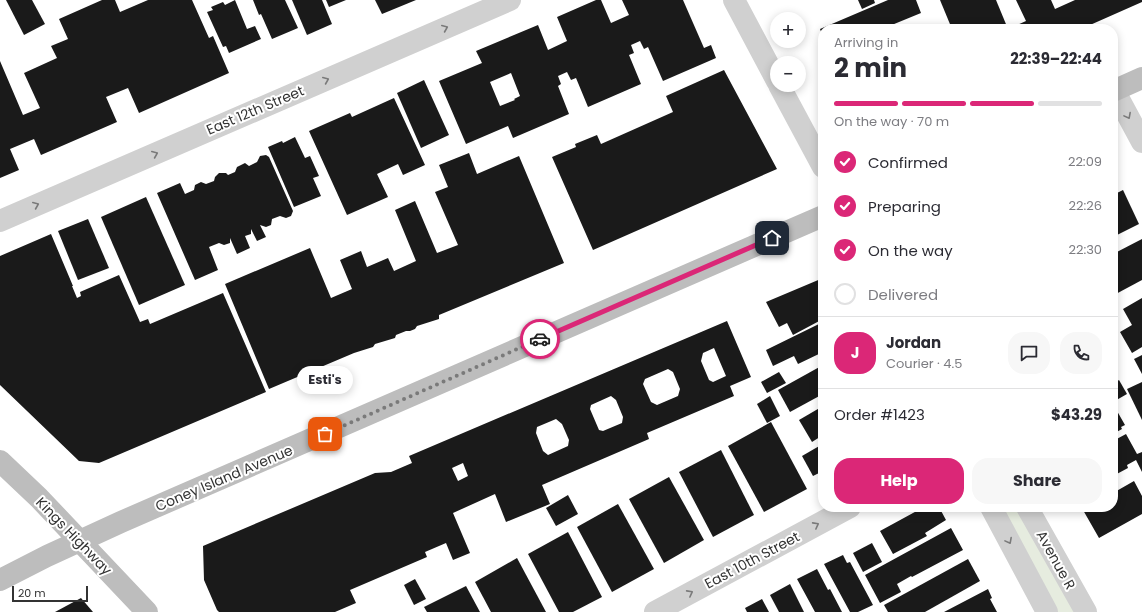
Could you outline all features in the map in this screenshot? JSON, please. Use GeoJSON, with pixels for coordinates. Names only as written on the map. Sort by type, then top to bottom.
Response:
{"type":"FeatureCollection","features":[{"type":"Feature","properties":{"kind":"main road"},"geometry":{"type":"LineString","coordinates":[[1118,88],[1142,78]]}},
{"type":"Feature","properties":{"kind":"main road","name":"Coney Island Avenue"},"geometry":{"type":"LineString","coordinates":[[0,580],[121,522],[818,218]]}},
{"type":"Feature","properties":{"kind":"main road","name":"Kings Highway"},"geometry":{"type":"LineString","coordinates":[[0,462],[39,498],[147,612]]}},
{"type":"Feature","properties":{"kind":"street","name":"East 12th Street"},"geometry":{"type":"LineString","coordinates":[[0,221],[510,0]]}},
{"type":"Feature","properties":{"kind":"street"},"geometry":{"type":"LineString","coordinates":[[734,0],[770,68]]}},
{"type":"Feature","properties":{"kind":"street"},"geometry":{"type":"LineString","coordinates":[[783,92],[818,158]]}},
{"type":"Feature","properties":{"kind":"street"},"geometry":{"type":"LineString","coordinates":[[1118,97],[1142,142]]}},
{"type":"Feature","properties":{"kind":"street","name":"East 10th Street"},"geometry":{"type":"LineString","coordinates":[[655,612],[841,512]]}},
{"type":"Feature","properties":{"kind":"street"},"geometry":{"type":"LineString","coordinates":[[994,512],[1047,612]]}},
{"type":"Feature","properties":{"kind":"street","name":"Avenue R"},"geometry":{"type":"LineString","coordinates":[[1030,512],[1086,612]]}},
{"type":"Feature","properties":{"kind":"shaded area"},"geometry":{"type":"Polygon","coordinates":[[[1001,512],[1020,512],[1074,612],[1055,612],[1001,512]]]}},
{"type":"Feature","properties":{"kind":"building"},"geometry":{"type":"Polygon","coordinates":[[[6,0],[32,0],[45,24],[24,35],[6,0]]]}},
{"type":"Feature","properties":{"kind":"building"},"geometry":{"type":"Polygon","coordinates":[[[102,0],[115,0],[120,12],[148,0],[192,0],[209,38],[213,36],[229,73],[139,113],[128,88],[106,97],[117,122],[41,155],[34,139],[10,149],[19,170],[0,178],[0,61],[23,115],[40,108],[24,73],[57,58],[51,46],[68,39],[59,19],[102,0]]]}},
{"type":"Feature","properties":{"kind":"building"},"geometry":{"type":"Polygon","coordinates":[[[235,0],[247,29],[255,26],[261,39],[229,53],[226,46],[223,47],[207,12],[213,10],[211,7],[223,2],[225,5],[235,0]]]}},
{"type":"Feature","properties":{"kind":"building"},"geometry":{"type":"Polygon","coordinates":[[[253,0],[285,0],[298,28],[272,39],[253,0]]]}},
{"type":"Feature","properties":{"kind":"building"},"geometry":{"type":"Polygon","coordinates":[[[292,0],[322,0],[332,24],[307,35],[292,0]]]}},
{"type":"Feature","properties":{"kind":"building"},"geometry":{"type":"Polygon","coordinates":[[[326,0],[346,0],[329,7],[326,0]]]}},
{"type":"Feature","properties":{"kind":"building"},"geometry":{"type":"Polygon","coordinates":[[[375,0],[416,0],[382,14],[375,0]]]}},
{"type":"Feature","properties":{"kind":"building"},"geometry":{"type":"Polygon","coordinates":[[[596,0],[601,0],[611,23],[629,15],[622,0],[683,0],[704,48],[711,45],[716,58],[663,81],[648,47],[644,49],[640,41],[631,45],[634,53],[629,55],[641,84],[588,107],[576,78],[571,80],[567,72],[558,76],[561,84],[558,86],[569,114],[513,138],[508,126],[466,144],[439,81],[482,63],[476,51],[538,25],[548,50],[567,41],[557,17],[596,0]],[[511,73],[490,82],[500,106],[515,100],[514,99],[520,96],[511,73]]]}},
{"type":"Feature","properties":{"kind":"building"},"geometry":{"type":"Polygon","coordinates":[[[858,0],[874,0],[875,3],[862,9],[858,0]]]}},
{"type":"Feature","properties":{"kind":"building"},"geometry":{"type":"Polygon","coordinates":[[[888,0],[916,0],[921,13],[894,24],[832,24],[888,0]]]}},
{"type":"Feature","properties":{"kind":"building"},"geometry":{"type":"Polygon","coordinates":[[[940,0],[996,0],[1006,24],[950,24],[940,0]]]}},
{"type":"Feature","properties":{"kind":"building"},"geometry":{"type":"Polygon","coordinates":[[[1016,0],[1051,0],[1055,9],[1075,0],[1142,0],[1142,2],[1092,24],[1019,24],[1026,21],[1016,0]]]}},
{"type":"Feature","properties":{"kind":"building"},"geometry":{"type":"Polygon","coordinates":[[[724,70],[777,169],[593,250],[552,157],[576,147],[575,144],[597,135],[601,144],[673,112],[666,96],[724,70]]]}},
{"type":"Feature","properties":{"kind":"building"},"geometry":{"type":"Polygon","coordinates":[[[424,80],[449,135],[421,148],[397,93],[424,80]]]}},
{"type":"Feature","properties":{"kind":"building"},"geometry":{"type":"Polygon","coordinates":[[[394,98],[425,165],[403,175],[398,164],[377,174],[388,197],[347,215],[309,131],[350,113],[352,117],[394,98]]]}},
{"type":"Feature","properties":{"kind":"building"},"geometry":{"type":"Polygon","coordinates":[[[295,137],[305,158],[310,156],[319,176],[313,178],[321,196],[294,207],[268,147],[282,141],[283,143],[295,137]]]}},
{"type":"Feature","properties":{"kind":"building"},"geometry":{"type":"Polygon","coordinates":[[[469,153],[477,174],[519,156],[564,263],[439,315],[439,319],[396,335],[395,338],[375,344],[373,347],[354,353],[269,389],[225,284],[310,248],[331,298],[352,289],[340,260],[361,251],[367,267],[388,258],[394,271],[416,261],[395,210],[415,201],[437,253],[458,245],[435,192],[448,187],[439,165],[469,153]]]}},
{"type":"Feature","properties":{"kind":"building"},"geometry":{"type":"Polygon","coordinates":[[[266,155],[269,157],[293,211],[291,216],[286,218],[280,216],[272,219],[271,225],[266,227],[260,225],[266,237],[257,241],[251,229],[251,234],[245,236],[250,248],[237,254],[230,238],[230,243],[224,245],[219,243],[209,247],[218,270],[195,280],[157,193],[180,183],[185,194],[194,190],[195,185],[201,182],[206,184],[214,181],[215,177],[219,173],[226,173],[228,175],[235,172],[237,167],[245,163],[249,166],[257,162],[260,156],[266,155]]]}},
{"type":"Feature","properties":{"kind":"building"},"geometry":{"type":"Polygon","coordinates":[[[1123,190],[1139,224],[1118,234],[1118,192],[1123,190]]]}},
{"type":"Feature","properties":{"kind":"building"},"geometry":{"type":"Polygon","coordinates":[[[146,197],[185,285],[139,305],[101,217],[146,197]]]}},
{"type":"Feature","properties":{"kind":"building"},"geometry":{"type":"Polygon","coordinates":[[[88,219],[109,268],[78,280],[58,231],[88,219]]]}},
{"type":"Feature","properties":{"kind":"building"},"geometry":{"type":"Polygon","coordinates":[[[51,234],[77,298],[81,296],[80,292],[119,275],[140,322],[148,319],[150,324],[223,293],[266,392],[99,463],[79,461],[0,385],[0,256],[51,234]]]}},
{"type":"Feature","properties":{"kind":"building"},"geometry":{"type":"Polygon","coordinates":[[[1142,239],[1142,280],[1118,293],[1118,251],[1142,239]]]}},
{"type":"Feature","properties":{"kind":"building"},"geometry":{"type":"Polygon","coordinates":[[[818,280],[818,322],[793,335],[787,323],[779,327],[766,302],[818,280]]]}},
{"type":"Feature","properties":{"kind":"building"},"geometry":{"type":"Polygon","coordinates":[[[1142,298],[1142,347],[1132,353],[1120,332],[1132,325],[1123,309],[1142,298]]]}},
{"type":"Feature","properties":{"kind":"building"},"geometry":{"type":"Polygon","coordinates":[[[727,321],[751,377],[730,386],[734,396],[647,433],[649,439],[542,485],[550,504],[506,522],[495,494],[453,513],[470,553],[453,560],[446,543],[425,552],[427,557],[350,590],[356,603],[335,612],[219,612],[217,610],[204,580],[203,546],[375,473],[391,472],[412,463],[409,456],[727,321]],[[714,348],[703,353],[701,361],[709,380],[713,382],[726,376],[714,348]],[[668,369],[645,379],[643,384],[651,402],[657,405],[678,396],[680,389],[673,372],[668,369]],[[611,396],[591,405],[590,409],[599,430],[603,431],[622,423],[623,417],[616,400],[611,396]],[[556,419],[537,427],[536,433],[543,451],[548,455],[568,446],[569,440],[562,424],[556,419]],[[463,463],[452,468],[458,481],[468,476],[463,463]]]}},
{"type":"Feature","properties":{"kind":"building"},"geometry":{"type":"Polygon","coordinates":[[[818,324],[818,354],[798,364],[794,356],[773,366],[766,350],[818,324]]]}},
{"type":"Feature","properties":{"kind":"building"},"geometry":{"type":"Polygon","coordinates":[[[1142,355],[1142,374],[1134,359],[1142,355]]]}},
{"type":"Feature","properties":{"kind":"building"},"geometry":{"type":"Polygon","coordinates":[[[818,368],[818,397],[790,412],[778,390],[818,368]]]}},
{"type":"Feature","properties":{"kind":"building"},"geometry":{"type":"Polygon","coordinates":[[[779,372],[786,383],[767,393],[761,382],[779,372]]]}},
{"type":"Feature","properties":{"kind":"building"},"geometry":{"type":"Polygon","coordinates":[[[1119,380],[1127,394],[1118,399],[1119,380]]]}},
{"type":"Feature","properties":{"kind":"building"},"geometry":{"type":"Polygon","coordinates":[[[1142,382],[1142,420],[1127,389],[1142,382]]]}},
{"type":"Feature","properties":{"kind":"building"},"geometry":{"type":"Polygon","coordinates":[[[770,396],[780,416],[767,423],[757,404],[770,396]]]}},
{"type":"Feature","properties":{"kind":"building"},"geometry":{"type":"Polygon","coordinates":[[[818,409],[818,438],[812,442],[799,420],[818,409]]]}},
{"type":"Feature","properties":{"kind":"building"},"geometry":{"type":"Polygon","coordinates":[[[1118,413],[1125,425],[1121,427],[1122,429],[1118,431],[1118,413]]]}},
{"type":"Feature","properties":{"kind":"building"},"geometry":{"type":"Polygon","coordinates":[[[771,422],[807,489],[764,512],[728,446],[771,422]]]}},
{"type":"Feature","properties":{"kind":"building"},"geometry":{"type":"Polygon","coordinates":[[[1126,434],[1137,454],[1142,452],[1142,472],[1136,460],[1127,465],[1128,468],[1118,473],[1118,438],[1126,434]]]}},
{"type":"Feature","properties":{"kind":"building"},"geometry":{"type":"Polygon","coordinates":[[[818,447],[818,474],[813,476],[802,456],[818,447]]]}},
{"type":"Feature","properties":{"kind":"building"},"geometry":{"type":"Polygon","coordinates":[[[721,450],[754,515],[713,537],[679,472],[721,450]]]}},
{"type":"Feature","properties":{"kind":"building"},"geometry":{"type":"Polygon","coordinates":[[[669,477],[704,540],[664,563],[629,499],[669,477]]]}},
{"type":"Feature","properties":{"kind":"building"},"geometry":{"type":"Polygon","coordinates":[[[1134,481],[1142,496],[1142,514],[1099,538],[1084,512],[1118,512],[1118,490],[1134,481]]]}},
{"type":"Feature","properties":{"kind":"building"},"geometry":{"type":"Polygon","coordinates":[[[568,495],[578,514],[556,526],[546,508],[568,495]]]}},
{"type":"Feature","properties":{"kind":"building"},"geometry":{"type":"Polygon","coordinates":[[[618,504],[654,569],[612,592],[577,527],[618,504]]]}},
{"type":"Feature","properties":{"kind":"building"},"geometry":{"type":"Polygon","coordinates":[[[915,512],[942,512],[946,520],[925,533],[927,536],[893,554],[880,531],[915,512]]]}},
{"type":"Feature","properties":{"kind":"building"},"geometry":{"type":"Polygon","coordinates":[[[951,528],[963,550],[897,584],[901,592],[880,603],[865,575],[951,528]]]}},
{"type":"Feature","properties":{"kind":"building"},"geometry":{"type":"Polygon","coordinates":[[[568,532],[602,597],[573,612],[559,612],[528,554],[568,532]]]}},
{"type":"Feature","properties":{"kind":"building"},"geometry":{"type":"Polygon","coordinates":[[[872,543],[882,562],[863,572],[853,553],[872,543]]]}},
{"type":"Feature","properties":{"kind":"building"},"geometry":{"type":"Polygon","coordinates":[[[843,555],[847,563],[850,562],[873,605],[858,612],[850,612],[824,564],[843,555]]]}},
{"type":"Feature","properties":{"kind":"building"},"geometry":{"type":"Polygon","coordinates":[[[517,558],[546,612],[491,612],[475,582],[517,558]]]}},
{"type":"Feature","properties":{"kind":"building"},"geometry":{"type":"Polygon","coordinates":[[[968,559],[980,581],[925,612],[888,612],[884,605],[968,559]]]}},
{"type":"Feature","properties":{"kind":"building"},"geometry":{"type":"Polygon","coordinates":[[[817,569],[842,612],[815,612],[797,579],[817,569]]]}},
{"type":"Feature","properties":{"kind":"building"},"geometry":{"type":"Polygon","coordinates":[[[415,579],[426,599],[414,605],[404,585],[415,579]]]}},
{"type":"Feature","properties":{"kind":"building"},"geometry":{"type":"Polygon","coordinates":[[[790,584],[804,612],[779,612],[770,595],[790,584]]]}},
{"type":"Feature","properties":{"kind":"building"},"geometry":{"type":"Polygon","coordinates":[[[466,586],[480,612],[427,612],[424,607],[466,586]]]}},
{"type":"Feature","properties":{"kind":"building"},"geometry":{"type":"Polygon","coordinates":[[[988,589],[992,598],[990,599],[997,612],[944,612],[988,589]]]}},
{"type":"Feature","properties":{"kind":"building"},"geometry":{"type":"Polygon","coordinates":[[[81,598],[93,612],[55,612],[81,598]]]}},
{"type":"Feature","properties":{"kind":"building"},"geometry":{"type":"Polygon","coordinates":[[[762,599],[769,612],[747,612],[745,608],[762,599]]]}},
{"type":"Feature","properties":{"kind":"way so far"},"geometry":{"type":"LineString","coordinates":[[325,434],[540,339]]}},
{"type":"Feature","properties":{"kind":"place","name":"Esti's"},"geometry":{"type":"Point","coordinates":[325,434]}},
{"type":"Feature","properties":{"kind":"route"},"geometry":{"type":"LineString","coordinates":[[540,339],[772,238]]}}]}
